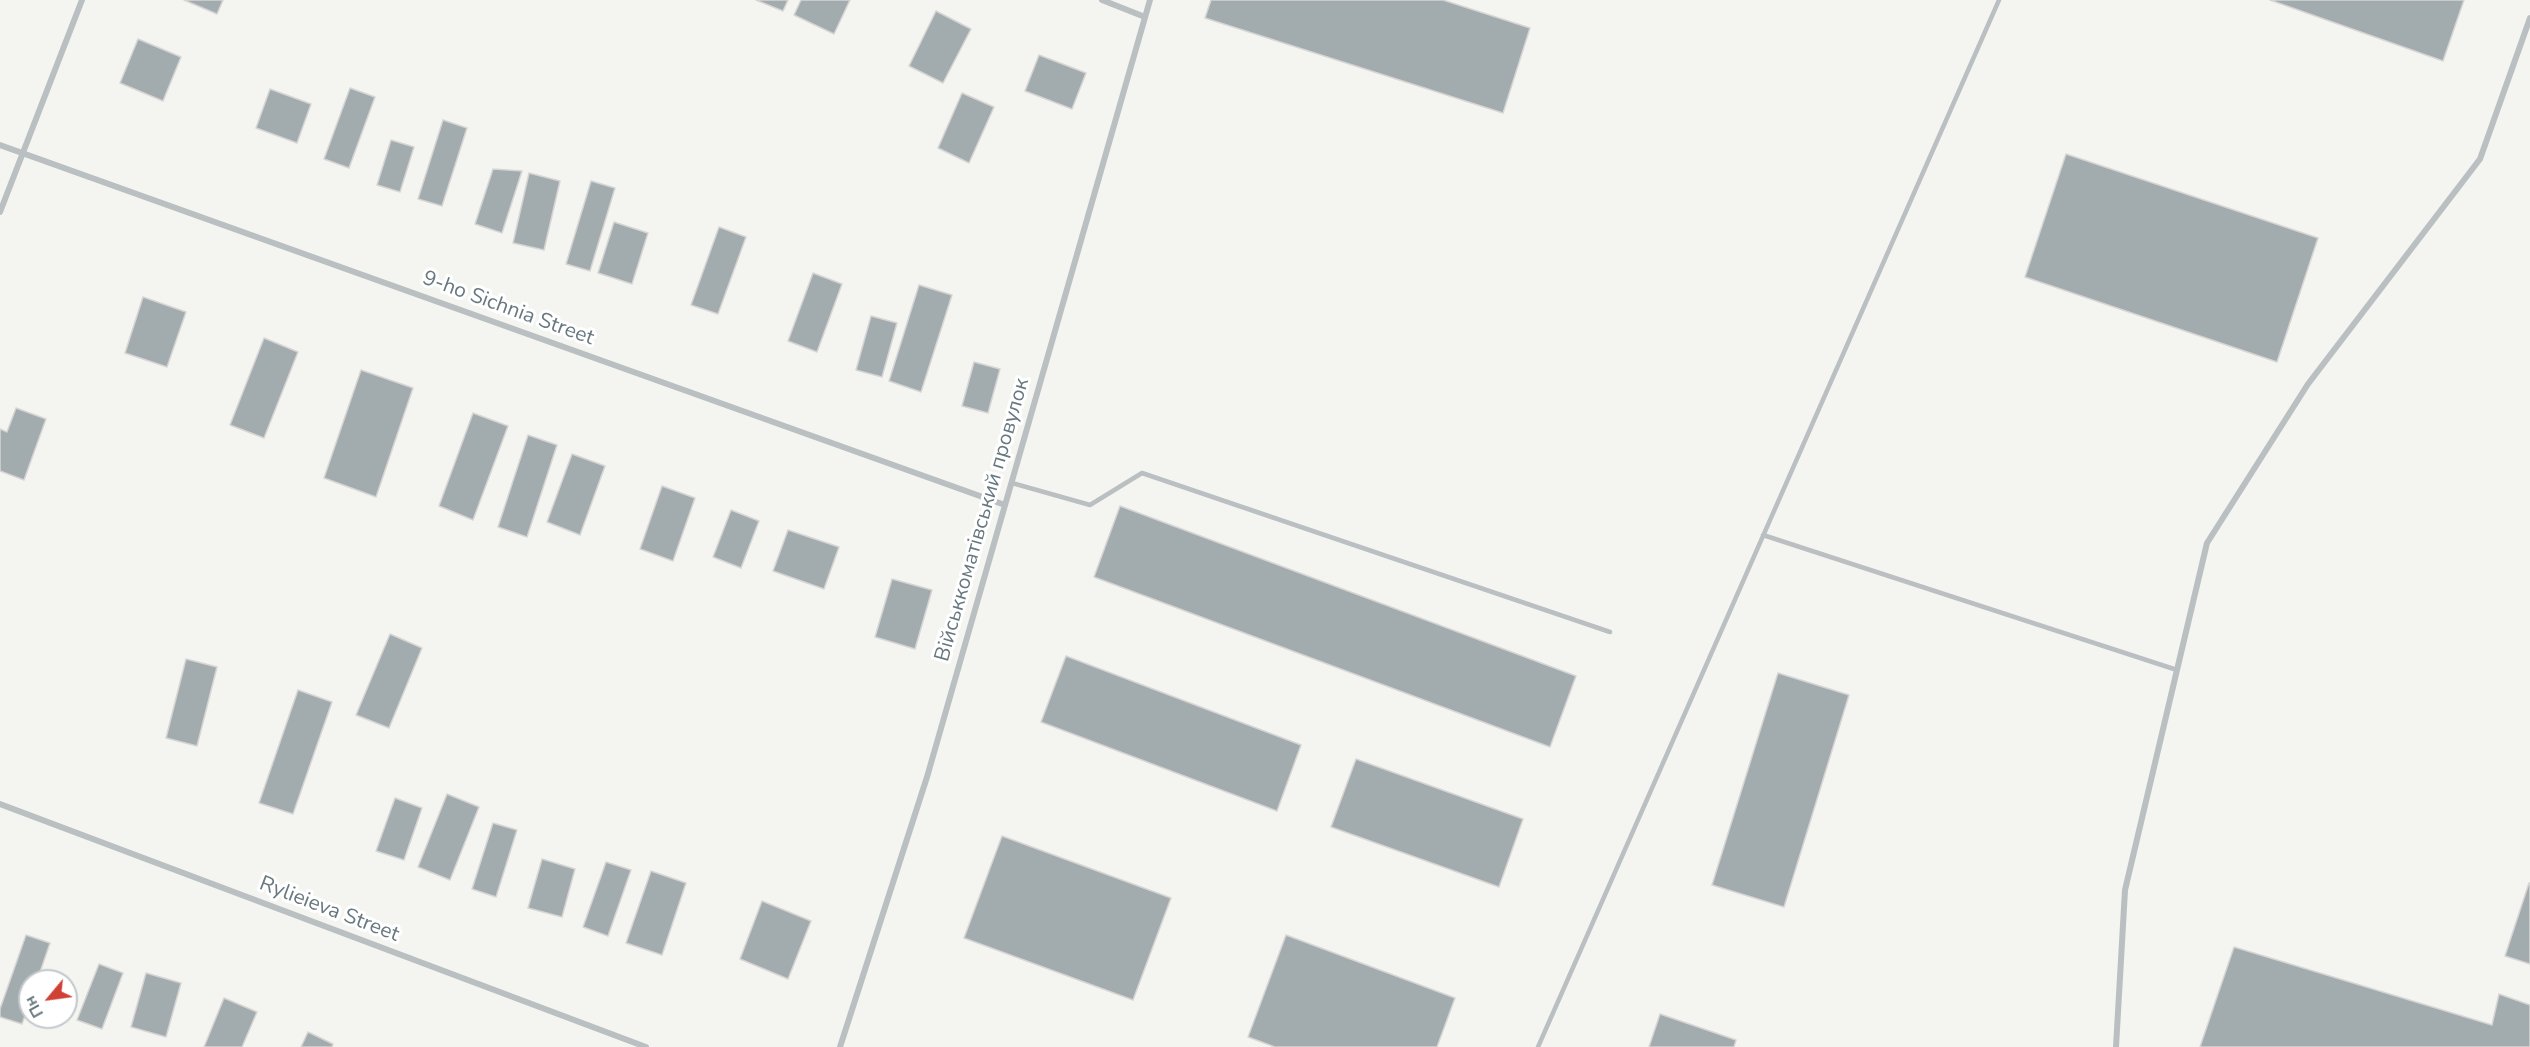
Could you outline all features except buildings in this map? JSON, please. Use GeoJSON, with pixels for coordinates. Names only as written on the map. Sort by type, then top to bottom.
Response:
{"type":"FeatureCollection","features":[{"type":"Feature","properties":{"kind":"street"},"geometry":{"type":"LineString","coordinates":[[0,212],[82,0]]}},
{"type":"Feature","properties":{"kind":"street"},"geometry":{"type":"LineString","coordinates":[[1102,0],[1145,17]]}},
{"type":"Feature","properties":{"kind":"street","name":"Військкоматівський провулок"},"geometry":{"type":"LineString","coordinates":[[840,1047],[927,777],[1150,0]]}},
{"type":"Feature","properties":{"kind":"street"},"geometry":{"type":"LineString","coordinates":[[2116,1047],[2125,890],[2207,543],[2308,384],[2480,159],[2530,18]]}},
{"type":"Feature","properties":{"kind":"street","name":"9-ho Sichnia Street"},"geometry":{"type":"LineString","coordinates":[[0,144],[1005,505]]}},
{"type":"Feature","properties":{"kind":"street","name":"Rylieieva Street"},"geometry":{"type":"LineString","coordinates":[[0,804],[646,1047]]}},
{"type":"Feature","properties":{"kind":"lane"},"geometry":{"type":"LineString","coordinates":[[1538,1047],[2000,0]]}},
{"type":"Feature","properties":{"kind":"lane"},"geometry":{"type":"LineString","coordinates":[[1012,483],[1090,505],[1142,473],[1610,632]]}},
{"type":"Feature","properties":{"kind":"lane"},"geometry":{"type":"LineString","coordinates":[[1764,535],[2177,669]]}}]}
